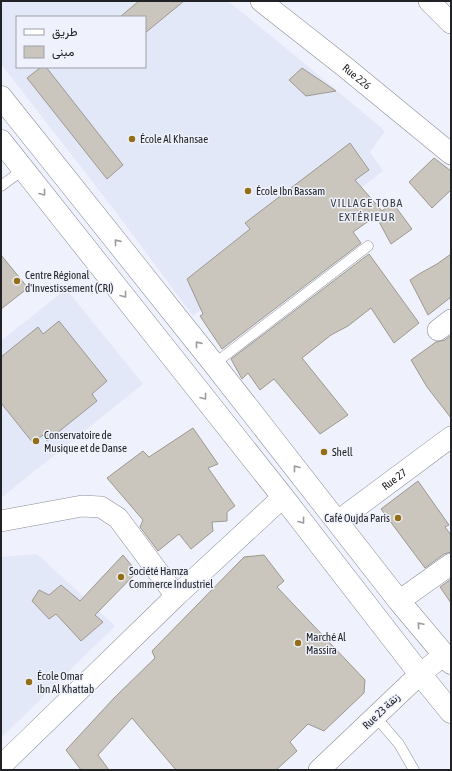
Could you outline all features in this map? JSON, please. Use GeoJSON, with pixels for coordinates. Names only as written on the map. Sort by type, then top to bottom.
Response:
{"type":"FeatureCollection","features":[{"type":"Feature","properties":{"kind":"main road"},"geometry":{"type":"LineString","coordinates":[[1,97],[338,521],[399,601],[448,659]]}},
{"type":"Feature","properties":{"kind":"main road"},"geometry":{"type":"LineString","coordinates":[[1,141],[451,712]]}},
{"type":"Feature","properties":{"kind":"street","name":"Rue 226"},"geometry":{"type":"LineString","coordinates":[[261,1],[345,67],[451,154]]}},
{"type":"Feature","properties":{"kind":"street"},"geometry":{"type":"LineString","coordinates":[[429,1],[451,23]]}},
{"type":"Feature","properties":{"kind":"street","name":"Rue 27"},"geometry":{"type":"LineString","coordinates":[[338,521],[451,437]]}},
{"type":"Feature","properties":{"kind":"street"},"geometry":{"type":"LineString","coordinates":[[1,766],[176,596],[283,497]]}},
{"type":"Feature","properties":{"kind":"street"},"geometry":{"type":"LineString","coordinates":[[1,520],[82,506],[101,507],[118,518],[176,596]]}},
{"type":"Feature","properties":{"kind":"street"},"geometry":{"type":"LineString","coordinates":[[399,601],[451,564]]}},
{"type":"Feature","properties":{"kind":"street","name":"Rue 23 زنقة"},"geometry":{"type":"LineString","coordinates":[[319,770],[420,674],[448,659]]}},
{"type":"Feature","properties":{"kind":"lane"},"geometry":{"type":"LineString","coordinates":[[1,186],[24,169]]}},
{"type":"Feature","properties":{"kind":"lane"},"geometry":{"type":"LineString","coordinates":[[214,364],[368,246]]}},
{"type":"Feature","properties":{"kind":"lane"},"geometry":{"type":"LineString","coordinates":[[375,716],[399,744],[414,770]]}},
{"type":"Feature","properties":{"kind":"shaded area"},"geometry":{"type":"Polygon","coordinates":[[[1,1],[228,1],[385,131],[370,152],[383,171],[193,316],[115,211],[1,64],[1,1]]]}},
{"type":"Feature","properties":{"kind":"shaded area","name":"Conservatoire de Musique et de Danse"},"geometry":{"type":"Polygon","coordinates":[[[66,289],[143,384],[1,498],[1,341],[66,289]]]}},
{"type":"Feature","properties":{"kind":"shaded area","name":"École Omar Ibn Al Khattab"},"geometry":{"type":"Polygon","coordinates":[[[37,554],[115,626],[1,738],[1,557],[37,554]]]}},
{"type":"Feature","properties":{"kind":"building"},"geometry":{"type":"Polygon","coordinates":[[[139,1],[184,1],[146,32],[146,16],[121,16],[139,1]]]}},
{"type":"Feature","properties":{"kind":"building"},"geometry":{"type":"Polygon","coordinates":[[[40,68],[47,68],[123,165],[107,179],[27,78],[40,68]]]}},
{"type":"Feature","properties":{"kind":"building"},"geometry":{"type":"Polygon","coordinates":[[[302,68],[336,91],[306,96],[289,80],[302,68]]]}},
{"type":"Feature","properties":{"kind":"building"},"geometry":{"type":"Polygon","coordinates":[[[350,143],[369,170],[355,180],[382,211],[392,202],[412,229],[391,244],[376,216],[353,232],[361,243],[222,349],[200,316],[203,314],[187,279],[250,229],[245,223],[350,143]]]}},
{"type":"Feature","properties":{"kind":"building"},"geometry":{"type":"Polygon","coordinates":[[[434,158],[451,171],[451,190],[432,208],[409,182],[434,158]]]}},
{"type":"Feature","properties":{"kind":"building"},"geometry":{"type":"Polygon","coordinates":[[[369,254],[419,323],[394,343],[371,308],[348,326],[331,335],[302,358],[348,415],[320,434],[274,379],[260,390],[248,373],[242,379],[231,359],[369,254]]]}},
{"type":"Feature","properties":{"kind":"building"},"geometry":{"type":"Polygon","coordinates":[[[451,254],[451,297],[428,315],[410,280],[451,254]]]}},
{"type":"Feature","properties":{"kind":"building","name":"Centre Régional d'Investissement (CRI)"},"geometry":{"type":"Polygon","coordinates":[[[1,255],[28,288],[1,309],[1,255]]]}},
{"type":"Feature","properties":{"kind":"building"},"geometry":{"type":"Polygon","coordinates":[[[59,321],[107,381],[92,394],[97,401],[47,441],[43,435],[33,443],[1,403],[1,357],[38,327],[43,334],[59,321]]]}},
{"type":"Feature","properties":{"kind":"building"},"geometry":{"type":"Polygon","coordinates":[[[451,335],[451,418],[427,387],[411,360],[436,342],[445,340],[451,335]]]}},
{"type":"Feature","properties":{"kind":"building"},"geometry":{"type":"Polygon","coordinates":[[[193,428],[218,464],[208,468],[235,506],[227,512],[227,521],[212,522],[213,531],[191,549],[179,534],[158,551],[140,527],[143,520],[107,478],[143,451],[149,457],[193,428]]]}},
{"type":"Feature","properties":{"kind":"building"},"geometry":{"type":"Polygon","coordinates":[[[418,481],[449,525],[445,527],[451,535],[451,552],[444,554],[425,568],[381,509],[418,481]]]}},
{"type":"Feature","properties":{"kind":"building"},"geometry":{"type":"Polygon","coordinates":[[[123,555],[137,572],[95,615],[103,622],[81,641],[56,614],[49,619],[32,601],[39,590],[49,595],[61,585],[80,601],[123,555]]]}},
{"type":"Feature","properties":{"kind":"building"},"geometry":{"type":"Polygon","coordinates":[[[264,555],[284,581],[277,587],[365,680],[364,693],[324,731],[308,724],[290,742],[297,751],[276,770],[176,770],[132,718],[98,755],[109,770],[81,770],[66,750],[114,698],[155,658],[152,651],[244,557],[264,555]]]}},
{"type":"Feature","properties":{"kind":"building"},"geometry":{"type":"Polygon","coordinates":[[[451,579],[451,603],[440,587],[451,579]]]}},
{"type":"Feature","properties":{"kind":"place","name":"École Al Khansae"},"geometry":{"type":"Point","coordinates":[132,139]}},
{"type":"Feature","properties":{"kind":"place","name":"École Ibn Bassam"},"geometry":{"type":"Point","coordinates":[248,191]}},
{"type":"Feature","properties":{"kind":"place","name":"Centre Régional d'Investissement (CRI)"},"geometry":{"type":"Point","coordinates":[17,281]}},
{"type":"Feature","properties":{"kind":"place","name":"Conservatoire de Musique et de Danse"},"geometry":{"type":"Point","coordinates":[36,441]}},
{"type":"Feature","properties":{"kind":"place","name":"Shell"},"geometry":{"type":"Point","coordinates":[324,452]}},
{"type":"Feature","properties":{"kind":"place","name":"Café Oujda Paris"},"geometry":{"type":"Point","coordinates":[398,518]}},
{"type":"Feature","properties":{"kind":"place","name":"Société Hamza Commerce Industriel"},"geometry":{"type":"Point","coordinates":[121,577]}},
{"type":"Feature","properties":{"kind":"place","name":"Marché Al Massira"},"geometry":{"type":"Point","coordinates":[298,643]}},
{"type":"Feature","properties":{"kind":"place","name":"École Omar Ibn Al Khattab"},"geometry":{"type":"Point","coordinates":[29,682]}},
{"type":"Feature","properties":{"kind":"district","name":"VILLAGE TOBA EXTÉRIEUR"},"geometry":{"type":"Point","coordinates":[367,210]}}]}
